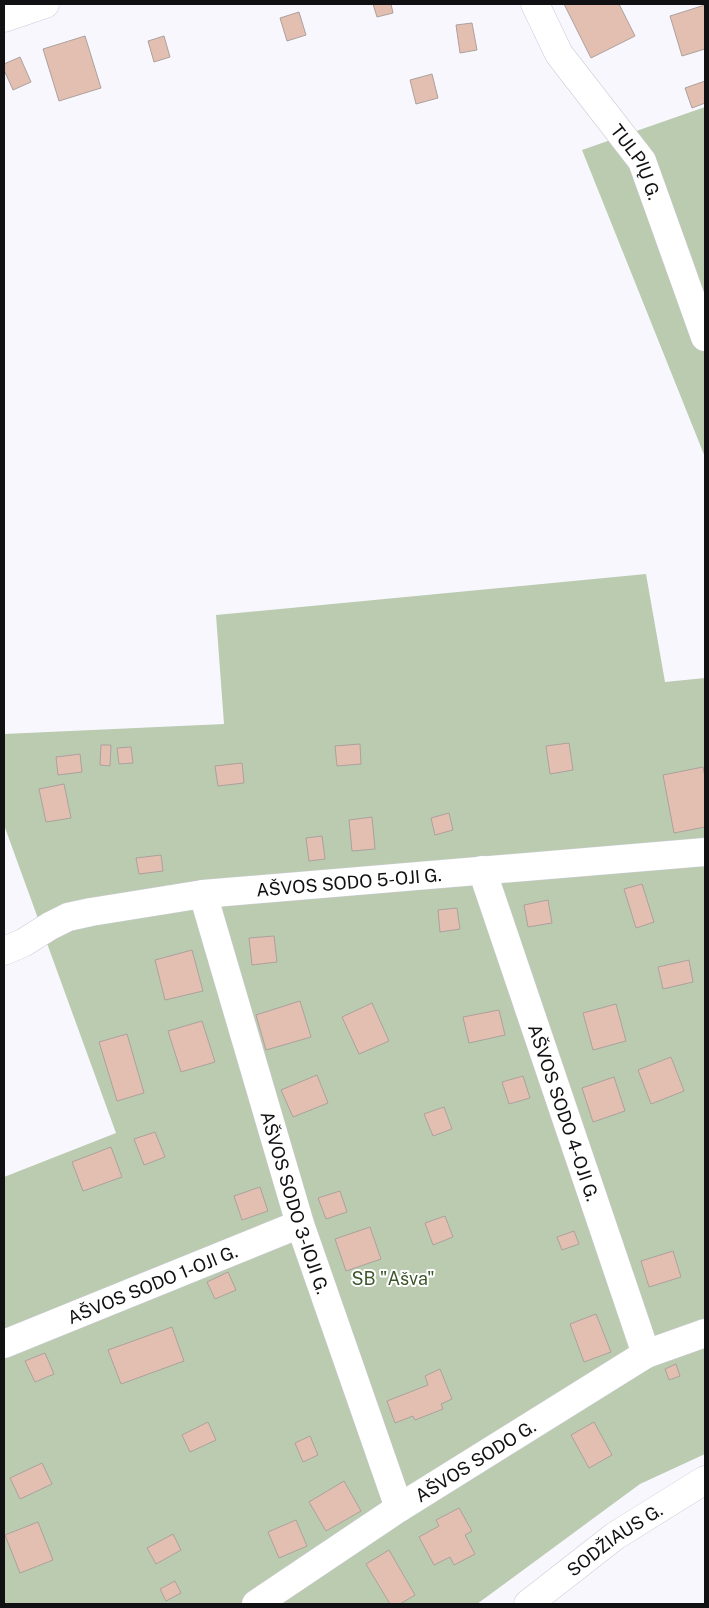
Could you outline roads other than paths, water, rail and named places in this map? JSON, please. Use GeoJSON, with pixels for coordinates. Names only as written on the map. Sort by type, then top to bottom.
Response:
{"type":"FeatureCollection","features":[{"type":"Feature","properties":{"kind":"street"},"geometry":{"type":"LineString","coordinates":[[4,18],[45,4]]}},
{"type":"Feature","properties":{"kind":"street","name":"TULPIŲ G."},"geometry":{"type":"LineString","coordinates":[[535,4],[560,54],[642,161],[705,337]]}},
{"type":"Feature","properties":{"kind":"street","name":"AŠVOS SODO 5-OJI G."},"geometry":{"type":"LineString","coordinates":[[4,952],[68,917],[203,894],[705,852]]}},
{"type":"Feature","properties":{"kind":"street","name":"AŠVOS SODO 4-OJI G."},"geometry":{"type":"LineString","coordinates":[[482,870],[646,1354]]}},
{"type":"Feature","properties":{"kind":"street","name":"AŠVOS SODO 3-IOJI G."},"geometry":{"type":"LineString","coordinates":[[203,894],[300,1224],[399,1508]]}},
{"type":"Feature","properties":{"kind":"street","name":"AŠVOS SODO 1-OJI G."},"geometry":{"type":"LineString","coordinates":[[4,1344],[300,1224]]}},
{"type":"Feature","properties":{"kind":"street","name":"AŠVOS SODO G."},"geometry":{"type":"LineString","coordinates":[[256,1604],[399,1508],[646,1354],[705,1333]]}},
{"type":"Feature","properties":{"kind":"street","name":"SODŽIAUS G."},"geometry":{"type":"LineString","coordinates":[[528,1604],[615,1536],[705,1480]]}},
{"type":"Feature","properties":{"kind":"park label","name":"SB \"Ašva\""},"geometry":{"type":"Point","coordinates":[393,1278]}}]}
